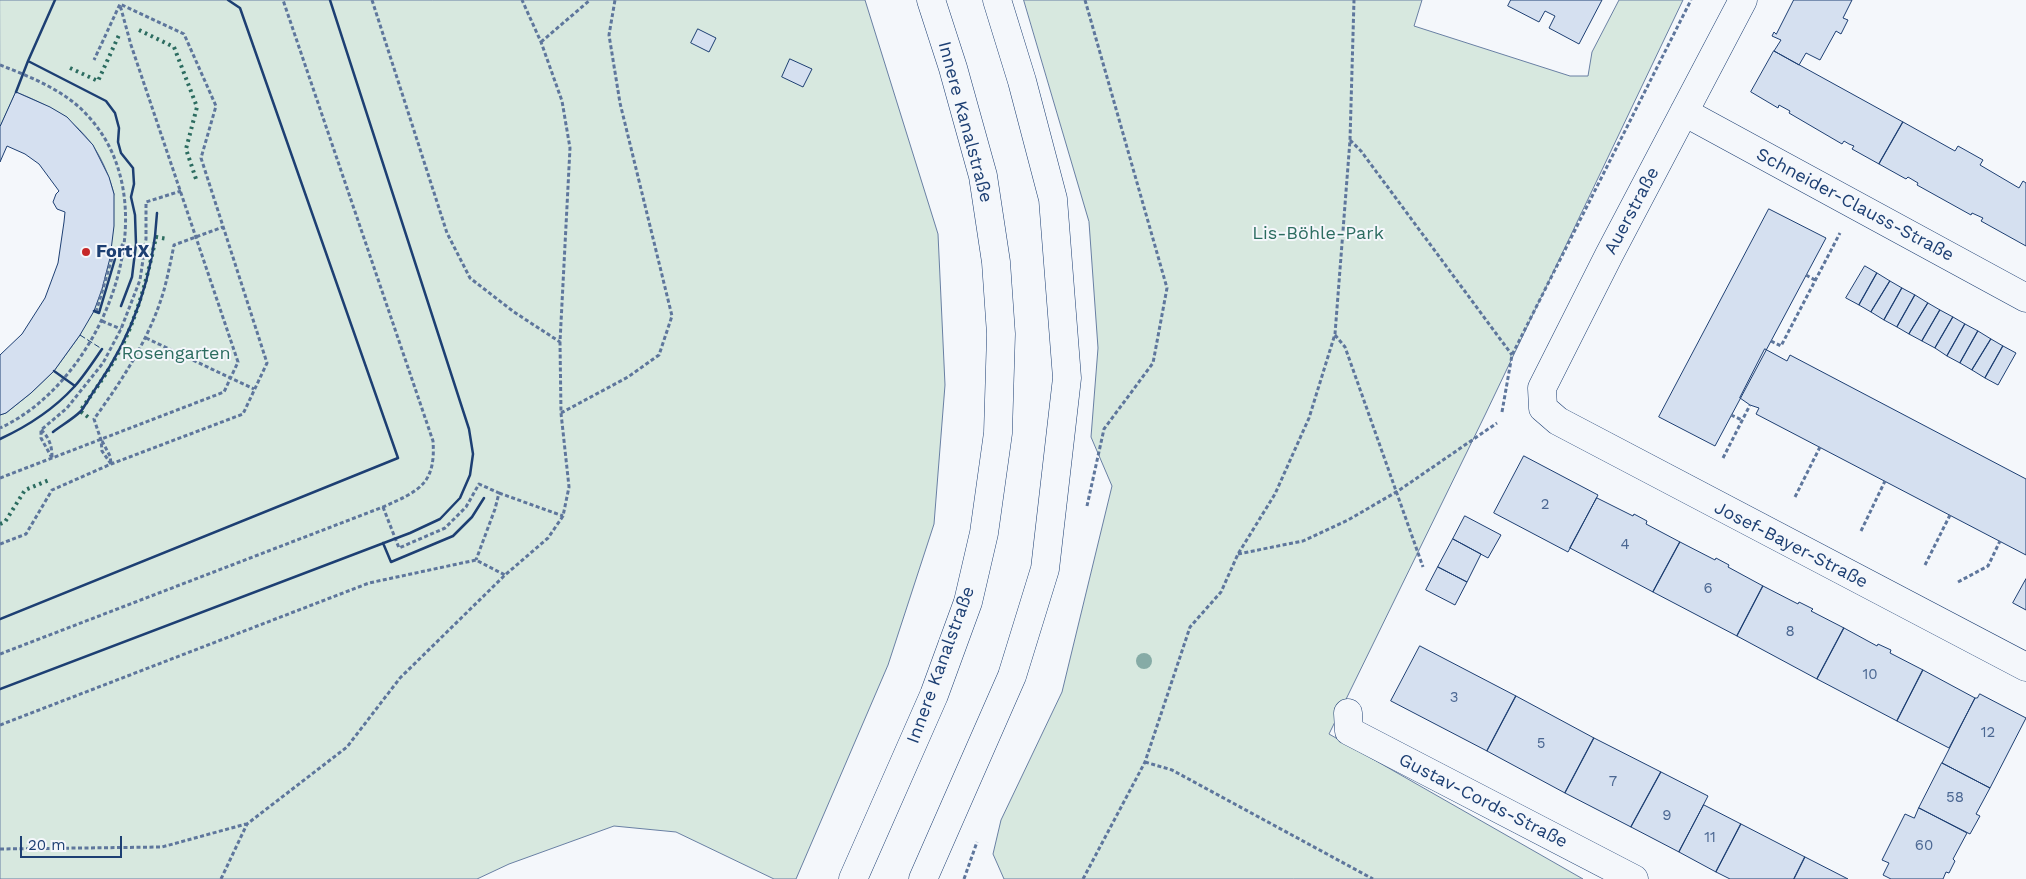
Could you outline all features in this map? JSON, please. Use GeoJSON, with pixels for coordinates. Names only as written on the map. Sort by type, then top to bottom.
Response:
{"type":"FeatureCollection","features":[{"type":"Feature","properties":{"kind":"main road","name":"Innere Kanalstraße"},"geometry":{"type":"LineString","coordinates":[[853,879],[934,695],[968,602],[984,533],[998,433],[1001,334],[996,262],[983,176],[932,0]]}},
{"type":"Feature","properties":{"kind":"main road"},"geometry":{"type":"LineString","coordinates":[[923,879],[1012,676],[1045,569],[1067,378],[1052,199],[1022,81],[997,0]]}},
{"type":"Feature","properties":{"kind":"main road","name":"Auerstraße"},"geometry":{"type":"LineString","coordinates":[[1558,421],[1543,408],[1542,388],[1609,255],[1743,0]]}},
{"type":"Feature","properties":{"kind":"main road","name":"Schneider-Clauss-Straße"},"geometry":{"type":"LineString","coordinates":[[1684,112],[2026,298]]}},
{"type":"Feature","properties":{"kind":"main road","name":"Josef-Bayer-Straße"},"geometry":{"type":"LineString","coordinates":[[1558,421],[2026,667]]}},
{"type":"Feature","properties":{"kind":"main road","name":"Gustav-Cords-Straße"},"geometry":{"type":"LineString","coordinates":[[1348,713],[1349,731],[1634,879]]}},
{"type":"Feature","properties":{"kind":"path"},"geometry":{"type":"LineString","coordinates":[[0,654],[383,508],[408,496],[420,487],[431,473],[434,457],[433,441],[282,0]]}},
{"type":"Feature","properties":{"kind":"path"},"geometry":{"type":"LineString","coordinates":[[372,0],[447,233],[470,278],[514,312],[560,342]]}},
{"type":"Feature","properties":{"kind":"path"},"geometry":{"type":"LineString","coordinates":[[0,849],[162,847],[247,824],[347,747],[400,678],[505,576],[548,538],[563,516],[569,487],[560,413],[560,342],[570,148],[562,101],[541,42],[522,0]]}},
{"type":"Feature","properties":{"kind":"path"},"geometry":{"type":"LineString","coordinates":[[541,42],[590,0]]}},
{"type":"Feature","properties":{"kind":"path"},"geometry":{"type":"LineString","coordinates":[[560,413],[628,377],[659,355],[672,316],[620,103],[609,35],[614,0]]}},
{"type":"Feature","properties":{"kind":"path"},"geometry":{"type":"LineString","coordinates":[[1085,0],[1167,288],[1153,363],[1104,429]]}},
{"type":"Feature","properties":{"kind":"path"},"geometry":{"type":"LineString","coordinates":[[1084,879],[1145,762],[1190,627],[1221,592],[1238,554],[1275,494],[1309,418],[1335,334],[1350,140],[1354,0]]}},
{"type":"Feature","properties":{"kind":"path"},"geometry":{"type":"LineString","coordinates":[[1502,412],[1512,355],[1691,0]]}},
{"type":"Feature","properties":{"kind":"path"},"geometry":{"type":"LineString","coordinates":[[94,60],[120,4]]}},
{"type":"Feature","properties":{"kind":"path"},"geometry":{"type":"LineString","coordinates":[[0,478],[224,392],[238,362],[131,45],[120,4]]}},
{"type":"Feature","properties":{"kind":"path"},"geometry":{"type":"LineString","coordinates":[[0,544],[26,534],[52,490],[110,464],[243,414],[267,363],[201,158],[216,106],[184,34],[120,4]]}},
{"type":"Feature","properties":{"kind":"path"},"geometry":{"type":"LineString","coordinates":[[0,65],[23,74],[74,102],[89,116],[102,134],[119,169],[124,193],[126,226],[114,292],[102,320],[78,361],[64,379],[40,403],[14,422],[0,428]]}},
{"type":"Feature","properties":{"kind":"path"},"geometry":{"type":"LineString","coordinates":[[1350,140],[1361,151],[1512,355]]}},
{"type":"Feature","properties":{"kind":"path"},"geometry":{"type":"LineString","coordinates":[[52,458],[40,438],[41,430],[67,408],[97,371],[120,329],[140,280],[146,239],[146,202],[181,191]]}},
{"type":"Feature","properties":{"kind":"path"},"geometry":{"type":"LineString","coordinates":[[1771,341],[1781,346],[1856,204]]}},
{"type":"Feature","properties":{"kind":"path"},"geometry":{"type":"LineString","coordinates":[[110,464],[102,451],[102,440],[94,419],[122,382],[146,338],[164,291],[174,245],[223,227]]}},
{"type":"Feature","properties":{"kind":"path"},"geometry":{"type":"LineString","coordinates":[[96,312],[112,258],[124,244]]}},
{"type":"Feature","properties":{"kind":"path"},"geometry":{"type":"LineString","coordinates":[[1806,275],[1815,280]]}},
{"type":"Feature","properties":{"kind":"path"},"geometry":{"type":"LineString","coordinates":[[102,320],[120,329]]}},
{"type":"Feature","properties":{"kind":"path"},"geometry":{"type":"LineString","coordinates":[[1335,334],[1345,347],[1398,491],[1423,567]]}},
{"type":"Feature","properties":{"kind":"path"},"geometry":{"type":"LineString","coordinates":[[146,338],[254,389]]}},
{"type":"Feature","properties":{"kind":"path"},"geometry":{"type":"LineString","coordinates":[[1723,458],[1750,406]]}},
{"type":"Feature","properties":{"kind":"path"},"geometry":{"type":"LineString","coordinates":[[1731,415],[1742,420]]}},
{"type":"Feature","properties":{"kind":"path"},"geometry":{"type":"LineString","coordinates":[[1238,554],[1302,541],[1348,520],[1398,491],[1497,423]]}},
{"type":"Feature","properties":{"kind":"path"},"geometry":{"type":"LineString","coordinates":[[41,430],[46,435],[52,448],[52,458]]}},
{"type":"Feature","properties":{"kind":"path"},"geometry":{"type":"LineString","coordinates":[[1795,496],[1820,448]]}},
{"type":"Feature","properties":{"kind":"path"},"geometry":{"type":"LineString","coordinates":[[1861,531],[1885,481]]}},
{"type":"Feature","properties":{"kind":"path"},"geometry":{"type":"LineString","coordinates":[[383,508],[399,548],[445,528],[466,507],[480,484],[499,493],[563,516]]}},
{"type":"Feature","properties":{"kind":"path"},"geometry":{"type":"LineString","coordinates":[[476,560],[495,510],[499,493]]}},
{"type":"Feature","properties":{"kind":"path"},"geometry":{"type":"LineString","coordinates":[[1925,565],[1950,515]]}},
{"type":"Feature","properties":{"kind":"path"},"geometry":{"type":"LineString","coordinates":[[1958,582],[1988,566],[2000,541]]}},
{"type":"Feature","properties":{"kind":"path"},"geometry":{"type":"LineString","coordinates":[[0,725],[369,583],[476,560],[505,576]]}},
{"type":"Feature","properties":{"kind":"path"},"geometry":{"type":"LineString","coordinates":[[1145,762],[1172,770],[1373,879]]}},
{"type":"Feature","properties":{"kind":"path"},"geometry":{"type":"LineString","coordinates":[[221,879],[247,824]]}},
{"type":"Feature","properties":{"kind":"green space","name":"Rosengarten"},"geometry":{"type":"Polygon","coordinates":[[[0,0],[865,0],[938,234],[945,385],[934,524],[888,665],[796,879],[774,879],[676,832],[614,826],[509,864],[477,879],[0,879],[0,415],[6,413],[31,393],[54,371],[80,335],[114,194],[108,174],[90,142],[66,118],[52,109],[16,92],[0,127],[0,0]]]}},
{"type":"Feature","properties":{"kind":"green space","name":"Lis-Böhle-Park"},"geometry":{"type":"Polygon","coordinates":[[[1024,0],[1422,0],[1414,26],[1570,76],[1588,76],[1592,52],[1619,0],[1683,0],[1485,415],[1329,734],[1583,879],[1004,879],[993,854],[1001,820],[1062,692],[1112,486],[1091,437],[1098,348],[1089,222],[1024,0]]]}},
{"type":"Feature","properties":{"kind":"building"},"geometry":{"type":"Polygon","coordinates":[[[1511,0],[1602,0],[1579,44],[1549,28],[1555,16],[1545,11],[1539,22],[1508,6],[1511,0]]]}},
{"type":"Feature","properties":{"kind":"building"},"geometry":{"type":"Polygon","coordinates":[[[1794,0],[1852,0],[1843,18],[1848,20],[1841,34],[1836,31],[1820,60],[1806,53],[1799,65],[1774,51],[1781,40],[1772,36],[1774,32],[1776,34],[1794,0]]]}},
{"type":"Feature","properties":{"kind":"building"},"geometry":{"type":"Polygon","coordinates":[[[698,29],[716,38],[709,52],[691,43],[698,29]]]}},
{"type":"Feature","properties":{"kind":"building"},"geometry":{"type":"Polygon","coordinates":[[[1774,51],[1903,122],[1879,164],[1852,149],[1854,146],[1844,141],[1842,144],[1789,113],[1790,111],[1779,105],[1778,108],[1751,92],[1774,51]]]}},
{"type":"Feature","properties":{"kind":"building"},"geometry":{"type":"Polygon","coordinates":[[[790,59],[812,69],[803,87],[782,77],[790,59]]]}},
{"type":"Feature","properties":{"kind":"building","name":"Fort X"},"geometry":{"type":"Polygon","coordinates":[[[16,92],[67,117],[93,145],[109,177],[114,194],[114,226],[110,258],[102,289],[94,311],[80,335],[54,371],[31,393],[6,413],[0,415],[0,355],[22,334],[45,298],[58,263],[65,212],[57,209],[53,202],[59,191],[39,164],[25,154],[7,146],[0,162],[0,127],[16,92]]]}},
{"type":"Feature","properties":{"kind":"building"},"geometry":{"type":"Polygon","coordinates":[[[1903,122],[1955,151],[1958,146],[1983,160],[1980,165],[2019,188],[2023,181],[2026,183],[2026,246],[1981,221],[1983,218],[1972,213],[1971,215],[1917,185],[1918,183],[1908,177],[1906,179],[1879,164],[1903,122]]]}},
{"type":"Feature","properties":{"kind":"building"},"geometry":{"type":"Polygon","coordinates":[[[1769,209],[1826,238],[1715,446],[1659,417],[1769,209]]]}},
{"type":"Feature","properties":{"kind":"building"},"geometry":{"type":"Polygon","coordinates":[[[1865,266],[1877,273],[1859,305],[1846,298],[1865,266]]]}},
{"type":"Feature","properties":{"kind":"building"},"geometry":{"type":"Polygon","coordinates":[[[1877,273],[1890,281],[1871,312],[1859,305],[1877,273]]]}},
{"type":"Feature","properties":{"kind":"building"},"geometry":{"type":"Polygon","coordinates":[[[1890,281],[1902,288],[1884,320],[1871,312],[1890,281]]]}},
{"type":"Feature","properties":{"kind":"building"},"geometry":{"type":"Polygon","coordinates":[[[1902,288],[1915,295],[1897,327],[1884,320],[1902,288]]]}},
{"type":"Feature","properties":{"kind":"building"},"geometry":{"type":"Polygon","coordinates":[[[1915,295],[1928,303],[1909,334],[1897,327],[1915,295]]]}},
{"type":"Feature","properties":{"kind":"building"},"geometry":{"type":"Polygon","coordinates":[[[1928,303],[1940,310],[1922,341],[1909,334],[1928,303]]]}},
{"type":"Feature","properties":{"kind":"building"},"geometry":{"type":"Polygon","coordinates":[[[1940,310],[1953,317],[1935,348],[1922,341],[1940,310]]]}},
{"type":"Feature","properties":{"kind":"building"},"geometry":{"type":"Polygon","coordinates":[[[1953,317],[1965,324],[1947,356],[1935,348],[1953,317]]]}},
{"type":"Feature","properties":{"kind":"building"},"geometry":{"type":"Polygon","coordinates":[[[1965,324],[1978,331],[1960,363],[1947,356],[1965,324]]]}},
{"type":"Feature","properties":{"kind":"building"},"geometry":{"type":"Polygon","coordinates":[[[1978,331],[1991,339],[1972,370],[1960,363],[1978,331]]]}},
{"type":"Feature","properties":{"kind":"building"},"geometry":{"type":"Polygon","coordinates":[[[1991,339],[2003,346],[1985,378],[1972,370],[1991,339]]]}},
{"type":"Feature","properties":{"kind":"building"},"geometry":{"type":"Polygon","coordinates":[[[2003,346],[2016,353],[1998,385],[1985,378],[2003,346]]]}},
{"type":"Feature","properties":{"kind":"building"},"geometry":{"type":"Polygon","coordinates":[[[1765,349],[1787,361],[1790,355],[2026,479],[2026,555],[1756,414],[1759,408],[1750,405],[1740,398],[1765,349]]]}},
{"type":"Feature","properties":{"kind":"building"},"geometry":{"type":"Polygon","coordinates":[[[1524,456],[1598,495],[1568,552],[1494,513],[1524,456]]]}},
{"type":"Feature","properties":{"kind":"building"},"geometry":{"type":"Polygon","coordinates":[[[1597,498],[1633,516],[1634,514],[1647,521],[1646,524],[1680,542],[1653,592],[1570,548],[1597,498]]]}},
{"type":"Feature","properties":{"kind":"building"},"geometry":{"type":"Polygon","coordinates":[[[1465,516],[1501,535],[1488,558],[1453,539],[1465,516]]]}},
{"type":"Feature","properties":{"kind":"building"},"geometry":{"type":"Polygon","coordinates":[[[1453,539],[1481,554],[1467,582],[1438,567],[1453,539]]]}},
{"type":"Feature","properties":{"kind":"building"},"geometry":{"type":"Polygon","coordinates":[[[1680,542],[1715,560],[1716,558],[1729,565],[1728,567],[1763,586],[1737,636],[1653,592],[1680,542]]]}},
{"type":"Feature","properties":{"kind":"building"},"geometry":{"type":"Polygon","coordinates":[[[1438,567],[1467,582],[1455,605],[1426,590],[1438,567]]]}},
{"type":"Feature","properties":{"kind":"building"},"geometry":{"type":"Polygon","coordinates":[[[2026,579],[2026,610],[2013,603],[2026,579]]]}},
{"type":"Feature","properties":{"kind":"building"},"geometry":{"type":"Polygon","coordinates":[[[1763,586],[1798,604],[1799,602],[1813,609],[1811,611],[1844,628],[1817,679],[1737,636],[1763,586]]]}},
{"type":"Feature","properties":{"kind":"building"},"geometry":{"type":"Polygon","coordinates":[[[1844,628],[1877,646],[1878,644],[1891,650],[1890,653],[1923,670],[1897,721],[1817,679],[1844,628]]]}},
{"type":"Feature","properties":{"kind":"building"},"geometry":{"type":"Polygon","coordinates":[[[1420,646],[1516,696],[1487,751],[1391,701],[1420,646]]]}},
{"type":"Feature","properties":{"kind":"building"},"geometry":{"type":"Polygon","coordinates":[[[1923,670],[1975,698],[1949,748],[1897,721],[1923,670]]]}},
{"type":"Feature","properties":{"kind":"building"},"geometry":{"type":"Polygon","coordinates":[[[1980,694],[2026,718],[1990,788],[1942,763],[1975,698],[1980,694]]]}},
{"type":"Feature","properties":{"kind":"building"},"geometry":{"type":"Polygon","coordinates":[[[1516,696],[1594,738],[1565,793],[1487,751],[1516,696]]]}},
{"type":"Feature","properties":{"kind":"building"},"geometry":{"type":"Polygon","coordinates":[[[1594,738],[1661,772],[1631,827],[1565,793],[1594,738]]]}},
{"type":"Feature","properties":{"kind":"building"},"geometry":{"type":"Polygon","coordinates":[[[1942,763],[1990,788],[1976,814],[1980,816],[1970,834],[1919,808],[1942,763]]]}},
{"type":"Feature","properties":{"kind":"building"},"geometry":{"type":"Polygon","coordinates":[[[1661,772],[1708,796],[1679,852],[1631,827],[1661,772]]]}},
{"type":"Feature","properties":{"kind":"building"},"geometry":{"type":"Polygon","coordinates":[[[1704,805],[1741,824],[1716,872],[1679,852],[1704,805]]]}},
{"type":"Feature","properties":{"kind":"building"},"geometry":{"type":"Polygon","coordinates":[[[1919,808],[1967,833],[1953,859],[1955,861],[1949,873],[1946,872],[1943,879],[1891,879],[1883,875],[1889,863],[1882,860],[1905,814],[1914,818],[1919,808]]]}},
{"type":"Feature","properties":{"kind":"building"},"geometry":{"type":"Polygon","coordinates":[[[1741,824],[1805,857],[1794,879],[1730,879],[1716,872],[1741,824]]]}},
{"type":"Feature","properties":{"kind":"building"},"geometry":{"type":"Polygon","coordinates":[[[1805,857],[1848,879],[1794,879],[1805,857]]]}},
{"type":"Feature","properties":{"kind":"hedge"},"geometry":{"type":"LineString","coordinates":[[139,30],[174,47],[197,107],[186,149],[196,179]]}},
{"type":"Feature","properties":{"kind":"hedge"},"geometry":{"type":"LineString","coordinates":[[70,68],[98,81],[119,35]]}},
{"type":"Feature","properties":{"kind":"hedge"},"geometry":{"type":"LineString","coordinates":[[88,417],[80,411],[100,383],[128,333],[137,310],[156,237],[168,239]]}},
{"type":"Feature","properties":{"kind":"hedge"},"geometry":{"type":"LineString","coordinates":[[0,524],[5,522],[25,490],[49,480]]}},
{"type":"Feature","properties":{"kind":"fence"},"geometry":{"type":"LineString","coordinates":[[80,335],[102,349]]}},
{"type":"Feature","properties":{"kind":"wall"},"geometry":{"type":"LineString","coordinates":[[55,0],[28,61],[106,101],[115,113],[119,128],[118,142],[121,153],[133,168],[134,184],[131,197],[135,215],[136,244],[132,277],[121,306]]}},
{"type":"Feature","properties":{"kind":"wall"},"geometry":{"type":"LineString","coordinates":[[0,619],[398,458],[240,8],[228,0]]}},
{"type":"Feature","properties":{"kind":"wall"},"geometry":{"type":"LineString","coordinates":[[0,689],[410,533],[440,519],[460,498],[470,475],[473,454],[469,429],[330,0]]}},
{"type":"Feature","properties":{"kind":"wall"},"geometry":{"type":"LineString","coordinates":[[16,92],[28,61]]}},
{"type":"Feature","properties":{"kind":"wall"},"geometry":{"type":"LineString","coordinates":[[53,432],[81,411],[122,345],[140,303],[146,281],[155,236],[157,213]]}},
{"type":"Feature","properties":{"kind":"wall"},"geometry":{"type":"LineString","coordinates":[[94,311],[99,313],[115,259]]}},
{"type":"Feature","properties":{"kind":"wall"},"geometry":{"type":"LineString","coordinates":[[0,439],[30,423],[58,403],[78,383],[102,349]]}},
{"type":"Feature","properties":{"kind":"wall"},"geometry":{"type":"LineString","coordinates":[[54,371],[75,386]]}},
{"type":"Feature","properties":{"kind":"wall"},"geometry":{"type":"LineString","coordinates":[[383,543],[391,562],[453,536],[472,517],[484,498]]}},
{"type":"Feature","properties":{"kind":"place","name":"Fort X"},"geometry":{"type":"Point","coordinates":[86,252]}}]}
